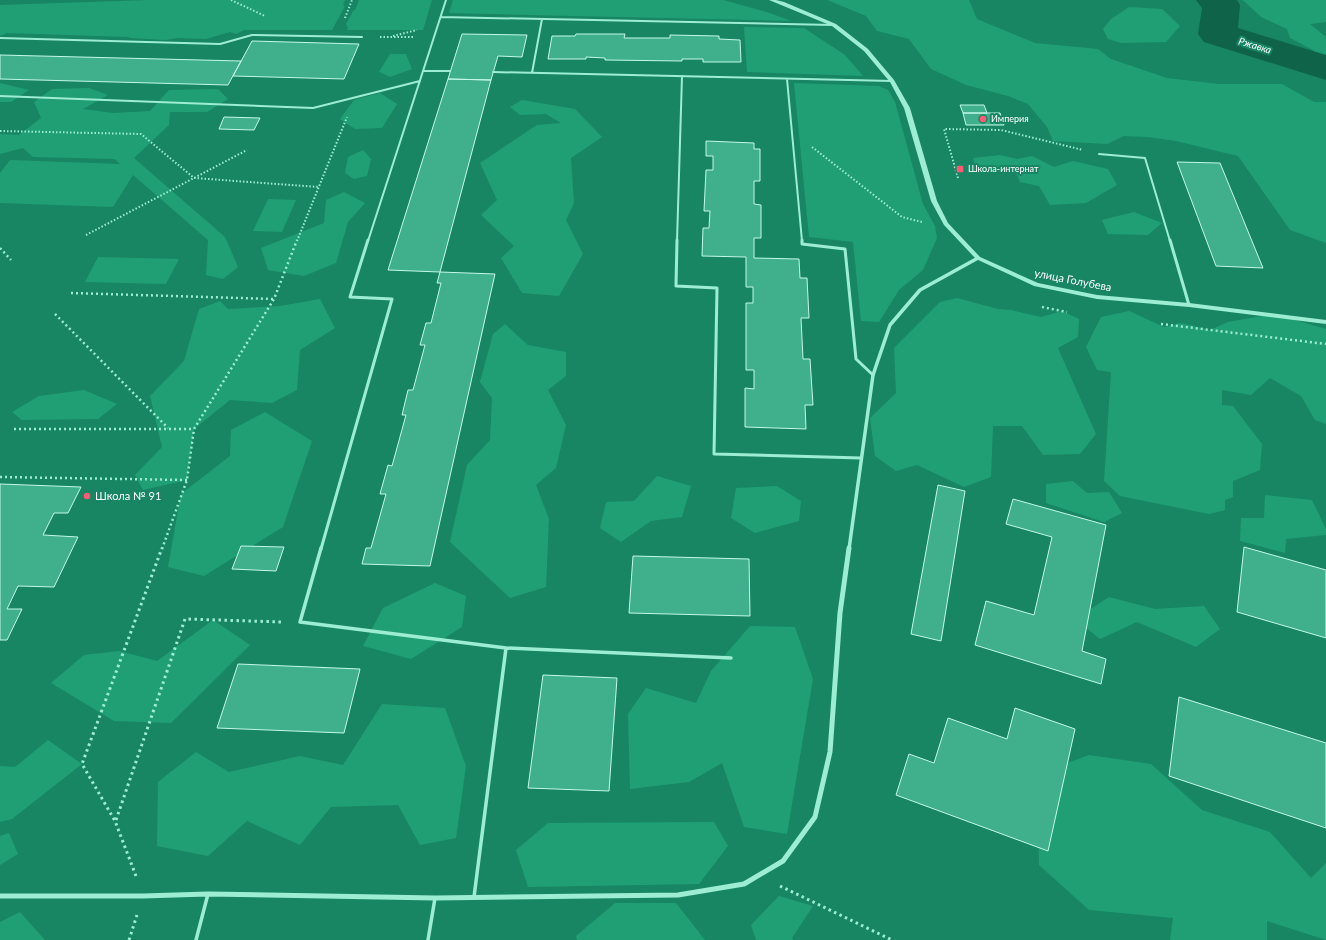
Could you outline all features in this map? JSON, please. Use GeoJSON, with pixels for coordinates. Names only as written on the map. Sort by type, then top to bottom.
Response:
{"type":"FeatureCollection","features":[{"type":"Feature","properties":{"kind":"street","name":"улица Голубева"},"geometry":{"type":"LineString","coordinates":[[771,0],[782,3],[834,25],[866,50],[892,81],[907,108],[934,202],[946,224],[978,258],[1036,285],[1097,297],[1189,305],[1326,322]]}},
{"type":"Feature","properties":{"kind":"street"},"geometry":{"type":"LineString","coordinates":[[0,896],[143,896],[208,894],[474,898],[678,895],[744,884],[783,861],[815,818],[830,752],[840,612],[873,375],[890,325],[920,290],[978,258]]}},
{"type":"Feature","properties":{"kind":"lane"},"geometry":{"type":"LineString","coordinates":[[446,0],[350,297],[392,299],[300,622],[506,648],[731,658]]}},
{"type":"Feature","properties":{"kind":"lane"},"geometry":{"type":"LineString","coordinates":[[441,17],[834,25]]}},
{"type":"Feature","properties":{"kind":"lane"},"geometry":{"type":"LineString","coordinates":[[532,73],[542,19]]}},
{"type":"Feature","properties":{"kind":"lane"},"geometry":{"type":"LineString","coordinates":[[0,38],[220,44],[252,35],[362,37]]}},
{"type":"Feature","properties":{"kind":"lane"},"geometry":{"type":"LineString","coordinates":[[423,71],[450,71]]}},
{"type":"Feature","properties":{"kind":"lane"},"geometry":{"type":"LineString","coordinates":[[493,72],[892,81]]}},
{"type":"Feature","properties":{"kind":"lane"},"geometry":{"type":"LineString","coordinates":[[682,76],[676,286],[717,288],[714,454],[861,458]]}},
{"type":"Feature","properties":{"kind":"lane"},"geometry":{"type":"LineString","coordinates":[[787,79],[802,244],[845,248],[856,359],[873,375]]}},
{"type":"Feature","properties":{"kind":"lane"},"geometry":{"type":"LineString","coordinates":[[0,96],[313,108],[420,81]]}},
{"type":"Feature","properties":{"kind":"lane"},"geometry":{"type":"LineString","coordinates":[[1099,154],[1145,158],[1189,305]]}},
{"type":"Feature","properties":{"kind":"lane"},"geometry":{"type":"LineString","coordinates":[[474,898],[506,648]]}},
{"type":"Feature","properties":{"kind":"lane"},"geometry":{"type":"LineString","coordinates":[[196,940],[208,894]]}},
{"type":"Feature","properties":{"kind":"lane"},"geometry":{"type":"LineString","coordinates":[[428,940],[435,898]]}},
{"type":"Feature","properties":{"kind":"path"},"geometry":{"type":"LineString","coordinates":[[389,37],[438,24]]}},
{"type":"Feature","properties":{"kind":"path"},"geometry":{"type":"LineString","coordinates":[[362,37],[433,37]]}},
{"type":"Feature","properties":{"kind":"path"},"geometry":{"type":"LineString","coordinates":[[129,940],[143,896],[115,821],[82,764],[187,480],[194,429],[274,300],[349,115]]}},
{"type":"Feature","properties":{"kind":"path"},"geometry":{"type":"LineString","coordinates":[[958,178],[944,129],[1002,130],[1099,154]]}},
{"type":"Feature","properties":{"kind":"path"},"geometry":{"type":"LineString","coordinates":[[0,131],[141,134],[194,178],[319,187]]}},
{"type":"Feature","properties":{"kind":"path"},"geometry":{"type":"LineString","coordinates":[[792,132],[902,217],[922,222]]}},
{"type":"Feature","properties":{"kind":"path"},"geometry":{"type":"LineString","coordinates":[[86,235],[247,150]]}},
{"type":"Feature","properties":{"kind":"path"},"geometry":{"type":"LineString","coordinates":[[0,248],[11,260]]}},
{"type":"Feature","properties":{"kind":"path"},"geometry":{"type":"LineString","coordinates":[[71,293],[274,300]]}},
{"type":"Feature","properties":{"kind":"path"},"geometry":{"type":"LineString","coordinates":[[1040,306],[1054,311],[1070,313]]}},
{"type":"Feature","properties":{"kind":"path"},"geometry":{"type":"LineString","coordinates":[[55,314],[168,428]]}},
{"type":"Feature","properties":{"kind":"path"},"geometry":{"type":"LineString","coordinates":[[1155,323],[1326,344]]}},
{"type":"Feature","properties":{"kind":"path"},"geometry":{"type":"LineString","coordinates":[[14,429],[194,429]]}},
{"type":"Feature","properties":{"kind":"path"},"geometry":{"type":"LineString","coordinates":[[0,476],[187,480]]}},
{"type":"Feature","properties":{"kind":"path"},"geometry":{"type":"LineString","coordinates":[[115,821],[185,619],[300,622]]}},
{"type":"Feature","properties":{"kind":"path"},"geometry":{"type":"LineString","coordinates":[[778,885],[892,940]]}},
{"type":"Feature","properties":{"kind":"green space"},"geometry":{"type":"Polygon","coordinates":[[[149,0],[345,0],[343,5],[345,6],[332,30],[244,30],[236,34],[230,32],[206,39],[177,38],[166,40],[128,37],[7,33],[0,36],[0,5],[149,0]]]}},
{"type":"Feature","properties":{"kind":"green space"},"geometry":{"type":"Polygon","coordinates":[[[359,0],[432,0],[423,30],[347,30],[348,28],[346,24],[355,10],[359,0]]]}},
{"type":"Feature","properties":{"kind":"green space"},"geometry":{"type":"Polygon","coordinates":[[[453,0],[723,0],[767,12],[791,21],[449,13],[453,0]]]}},
{"type":"Feature","properties":{"kind":"green space"},"geometry":{"type":"Polygon","coordinates":[[[827,0],[969,0],[977,19],[1035,43],[1098,49],[1111,59],[1167,78],[1219,84],[1282,84],[1314,102],[1326,102],[1326,243],[1290,230],[1238,156],[1176,141],[1148,137],[1124,136],[1107,144],[1053,141],[1047,127],[1028,104],[1008,96],[966,85],[931,69],[909,39],[877,31],[866,16],[827,0]]]}},
{"type":"Feature","properties":{"kind":"green space"},"geometry":{"type":"Polygon","coordinates":[[[1241,0],[1326,0],[1326,22],[1310,24],[1326,37],[1326,60],[1315,56],[1313,50],[1290,38],[1287,29],[1261,17],[1241,0]]]}},
{"type":"Feature","properties":{"kind":"green space"},"geometry":{"type":"Polygon","coordinates":[[[1129,7],[1162,9],[1180,26],[1166,42],[1121,43],[1108,39],[1103,29],[1111,19],[1129,7]]]}},
{"type":"Feature","properties":{"kind":"green space"},"geometry":{"type":"Polygon","coordinates":[[[744,27],[804,28],[845,55],[863,76],[747,72],[744,27]]]}},
{"type":"Feature","properties":{"kind":"green space"},"geometry":{"type":"Polygon","coordinates":[[[390,54],[406,54],[412,69],[390,77],[379,72],[390,54]]]}},
{"type":"Feature","properties":{"kind":"green space"},"geometry":{"type":"Polygon","coordinates":[[[0,83],[29,90],[11,102],[0,102],[0,83]]]}},
{"type":"Feature","properties":{"kind":"green space"},"geometry":{"type":"Polygon","coordinates":[[[794,83],[879,86],[888,90],[895,102],[923,204],[935,226],[937,238],[923,270],[899,290],[879,322],[861,321],[853,242],[809,237],[794,83]]]}},
{"type":"Feature","properties":{"kind":"green space"},"geometry":{"type":"Polygon","coordinates":[[[89,88],[108,95],[83,109],[113,113],[150,111],[169,90],[218,89],[228,99],[207,112],[170,112],[169,125],[134,158],[225,237],[238,267],[223,279],[206,275],[208,240],[133,175],[113,207],[0,203],[0,173],[10,160],[120,164],[115,159],[33,157],[23,148],[0,154],[0,134],[19,135],[41,118],[34,102],[52,89],[89,88]]]}},
{"type":"Feature","properties":{"kind":"green space"},"geometry":{"type":"Polygon","coordinates":[[[380,93],[397,104],[382,128],[355,129],[340,119],[354,100],[380,93]]]}},
{"type":"Feature","properties":{"kind":"green space"},"geometry":{"type":"Polygon","coordinates":[[[522,100],[575,109],[602,137],[571,158],[574,203],[566,220],[583,254],[559,296],[522,293],[501,258],[514,246],[481,215],[497,200],[480,163],[537,125],[561,123],[546,114],[520,115],[510,107],[522,100]]]}},
{"type":"Feature","properties":{"kind":"green space"},"geometry":{"type":"Polygon","coordinates":[[[363,150],[371,159],[367,176],[354,179],[345,173],[348,157],[363,150]]]}},
{"type":"Feature","properties":{"kind":"green space"},"geometry":{"type":"Polygon","coordinates":[[[1000,155],[1017,159],[1032,156],[1054,167],[1073,161],[1108,169],[1117,185],[1086,203],[1050,205],[1039,186],[1020,182],[1014,167],[975,166],[973,158],[1000,155]]]}},
{"type":"Feature","properties":{"kind":"green space"},"geometry":{"type":"Polygon","coordinates":[[[344,192],[365,203],[348,222],[336,263],[304,276],[268,270],[261,248],[324,223],[326,200],[344,192]]]}},
{"type":"Feature","properties":{"kind":"green space"},"geometry":{"type":"Polygon","coordinates":[[[268,199],[296,200],[282,232],[253,231],[268,199]]]}},
{"type":"Feature","properties":{"kind":"green space"},"geometry":{"type":"Polygon","coordinates":[[[1134,212],[1162,223],[1148,235],[1108,234],[1102,220],[1134,212]]]}},
{"type":"Feature","properties":{"kind":"green space"},"geometry":{"type":"Polygon","coordinates":[[[98,257],[179,259],[166,284],[85,282],[98,257]]]}},
{"type":"Feature","properties":{"kind":"green space"},"geometry":{"type":"Polygon","coordinates":[[[957,298],[998,309],[1011,310],[1041,317],[1062,311],[1079,319],[1078,337],[1058,348],[1096,434],[1080,454],[1043,455],[1022,426],[993,426],[991,477],[964,487],[917,465],[896,471],[875,456],[870,418],[896,393],[894,348],[940,302],[957,298]]]}},
{"type":"Feature","properties":{"kind":"green space"},"geometry":{"type":"Polygon","coordinates":[[[320,299],[335,328],[300,350],[297,390],[272,403],[230,400],[194,429],[187,480],[143,490],[135,475],[162,447],[150,396],[184,361],[199,309],[220,301],[228,309],[280,306],[320,299]]]}},
{"type":"Feature","properties":{"kind":"green space"},"geometry":{"type":"Polygon","coordinates":[[[1129,311],[1164,327],[1181,323],[1210,330],[1228,322],[1274,314],[1326,329],[1326,424],[1315,420],[1301,396],[1270,378],[1251,395],[1222,390],[1222,405],[1233,406],[1262,444],[1260,470],[1233,481],[1233,497],[1225,500],[1225,510],[1209,514],[1120,496],[1104,481],[1111,372],[1097,370],[1086,347],[1101,317],[1129,311]]]}},
{"type":"Feature","properties":{"kind":"green space"},"geometry":{"type":"Polygon","coordinates":[[[505,324],[528,345],[566,352],[566,376],[548,390],[566,425],[556,468],[536,485],[549,519],[546,587],[510,598],[450,542],[467,465],[490,440],[492,398],[480,382],[493,334],[505,324]]]}},
{"type":"Feature","properties":{"kind":"green space"},"geometry":{"type":"Polygon","coordinates":[[[84,390],[117,404],[98,419],[22,420],[12,412],[39,396],[84,390]]]}},
{"type":"Feature","properties":{"kind":"green space"},"geometry":{"type":"Polygon","coordinates":[[[265,412],[312,441],[283,527],[204,576],[168,567],[181,494],[230,456],[231,430],[265,412]]]}},
{"type":"Feature","properties":{"kind":"green space"},"geometry":{"type":"Polygon","coordinates":[[[657,476],[691,486],[682,517],[651,521],[621,542],[600,528],[606,502],[634,501],[657,476]]]}},
{"type":"Feature","properties":{"kind":"green space"},"geometry":{"type":"Polygon","coordinates":[[[1073,481],[1087,493],[1109,492],[1122,513],[1104,522],[1046,503],[1046,484],[1073,481]]]}},
{"type":"Feature","properties":{"kind":"green space"},"geometry":{"type":"Polygon","coordinates":[[[777,486],[801,501],[799,521],[755,533],[731,518],[736,488],[777,486]]]}},
{"type":"Feature","properties":{"kind":"green space"},"geometry":{"type":"Polygon","coordinates":[[[1265,495],[1312,500],[1326,529],[1326,535],[1286,539],[1285,553],[1240,541],[1241,518],[1264,518],[1265,495]]]}},
{"type":"Feature","properties":{"kind":"green space"},"geometry":{"type":"Polygon","coordinates":[[[435,583],[466,596],[462,627],[411,659],[363,646],[383,608],[435,583]]]}},
{"type":"Feature","properties":{"kind":"green space"},"geometry":{"type":"Polygon","coordinates":[[[1109,597],[1155,609],[1204,606],[1220,629],[1196,647],[1137,622],[1100,639],[1075,619],[1109,597]]]}},
{"type":"Feature","properties":{"kind":"green space"},"geometry":{"type":"Polygon","coordinates":[[[213,620],[250,645],[171,723],[114,721],[51,683],[84,655],[119,651],[157,661],[213,620]]]}},
{"type":"Feature","properties":{"kind":"green space"},"geometry":{"type":"Polygon","coordinates":[[[750,626],[795,627],[813,679],[787,834],[744,827],[722,763],[689,782],[630,789],[628,714],[646,688],[696,703],[711,671],[750,626]]]}},
{"type":"Feature","properties":{"kind":"green space"},"geometry":{"type":"Polygon","coordinates":[[[382,704],[445,708],[466,766],[456,838],[420,845],[398,805],[331,807],[300,845],[247,821],[208,856],[157,846],[158,782],[196,752],[229,772],[300,756],[343,765],[382,704]]]}},
{"type":"Feature","properties":{"kind":"green space"},"geometry":{"type":"Polygon","coordinates":[[[48,740],[82,764],[12,819],[0,822],[0,766],[15,767],[48,740]]]}},
{"type":"Feature","properties":{"kind":"green space"},"geometry":{"type":"Polygon","coordinates":[[[1089,755],[1151,764],[1202,810],[1270,832],[1311,878],[1326,863],[1326,940],[1267,921],[1267,940],[1170,940],[1173,918],[1089,910],[1039,865],[1037,774],[1089,755]]]}},
{"type":"Feature","properties":{"kind":"green space"},"geometry":{"type":"Polygon","coordinates":[[[714,822],[728,846],[699,884],[528,887],[516,850],[548,823],[714,822]]]}},
{"type":"Feature","properties":{"kind":"green space"},"geometry":{"type":"Polygon","coordinates":[[[9,833],[18,854],[0,865],[0,836],[9,833]]]}},
{"type":"Feature","properties":{"kind":"green space"},"geometry":{"type":"Polygon","coordinates":[[[779,896],[813,906],[792,938],[793,940],[756,940],[751,925],[779,896]]]}},
{"type":"Feature","properties":{"kind":"green space"},"geometry":{"type":"Polygon","coordinates":[[[615,903],[676,903],[705,940],[577,940],[576,936],[615,903]]]}},
{"type":"Feature","properties":{"kind":"green space"},"geometry":{"type":"Polygon","coordinates":[[[20,912],[45,940],[0,940],[0,922],[20,912]]]}},
{"type":"Feature","properties":{"kind":"building"},"geometry":{"type":"Polygon","coordinates":[[[462,34],[527,35],[522,57],[498,56],[491,80],[448,79],[462,34]]]}},
{"type":"Feature","properties":{"kind":"building"},"geometry":{"type":"Polygon","coordinates":[[[576,34],[625,34],[624,38],[670,38],[670,35],[719,36],[719,39],[740,40],[741,62],[703,62],[703,59],[682,59],[682,61],[605,60],[605,58],[586,57],[586,59],[548,59],[552,36],[575,36],[576,34]]]}},
{"type":"Feature","properties":{"kind":"building"},"geometry":{"type":"Polygon","coordinates":[[[252,41],[359,44],[344,79],[233,76],[252,41]]]}},
{"type":"Feature","properties":{"kind":"building"},"geometry":{"type":"Polygon","coordinates":[[[0,55],[241,61],[228,85],[0,79],[0,55]]]}},
{"type":"Feature","properties":{"kind":"building"},"geometry":{"type":"Polygon","coordinates":[[[448,79],[491,80],[440,272],[388,270],[448,79]]]}},
{"type":"Feature","properties":{"kind":"building"},"geometry":{"type":"Polygon","coordinates":[[[960,105],[984,105],[987,113],[963,113],[960,105]]]}},
{"type":"Feature","properties":{"kind":"building","name":"Империя"},"geometry":{"type":"Polygon","coordinates":[[[963,113],[1000,113],[1004,125],[966,125],[963,113]]]}},
{"type":"Feature","properties":{"kind":"building"},"geometry":{"type":"Polygon","coordinates":[[[224,117],[260,118],[254,130],[219,129],[224,117]]]}},
{"type":"Feature","properties":{"kind":"building"},"geometry":{"type":"Polygon","coordinates":[[[706,141],[754,143],[754,149],[760,149],[760,181],[754,181],[754,204],[761,205],[761,238],[754,238],[754,258],[799,259],[800,278],[807,278],[809,318],[801,318],[803,359],[810,359],[813,405],[805,405],[806,429],[745,427],[745,388],[754,389],[754,370],[746,370],[746,303],[753,303],[753,287],[746,287],[746,257],[702,256],[703,228],[709,228],[710,211],[704,211],[706,170],[713,170],[713,156],[706,156],[706,141]]]}},
{"type":"Feature","properties":{"kind":"building"},"geometry":{"type":"Polygon","coordinates":[[[1177,162],[1220,163],[1263,268],[1216,266],[1177,162]]]}},
{"type":"Feature","properties":{"kind":"building"},"geometry":{"type":"Polygon","coordinates":[[[440,272],[495,274],[430,566],[362,564],[366,548],[371,548],[386,494],[380,494],[388,465],[392,466],[406,415],[402,415],[408,390],[413,390],[425,345],[420,345],[426,323],[431,323],[441,283],[437,283],[440,272]]]}},
{"type":"Feature","properties":{"kind":"building"},"geometry":{"type":"Polygon","coordinates":[[[0,484],[81,487],[68,513],[54,513],[43,535],[78,537],[54,587],[18,586],[7,609],[22,609],[7,640],[0,640],[0,484]]]}},
{"type":"Feature","properties":{"kind":"building"},"geometry":{"type":"Polygon","coordinates":[[[938,485],[965,491],[941,641],[911,634],[938,485]]]}},
{"type":"Feature","properties":{"kind":"building"},"geometry":{"type":"Polygon","coordinates":[[[1013,499],[1106,525],[1082,651],[1106,659],[1101,684],[975,645],[986,601],[1034,615],[1052,537],[1006,524],[1013,499]]]}},
{"type":"Feature","properties":{"kind":"building"},"geometry":{"type":"Polygon","coordinates":[[[241,546],[284,547],[276,571],[232,569],[241,546]]]}},
{"type":"Feature","properties":{"kind":"building"},"geometry":{"type":"Polygon","coordinates":[[[1244,547],[1326,570],[1326,638],[1237,612],[1244,547]]]}},
{"type":"Feature","properties":{"kind":"building"},"geometry":{"type":"Polygon","coordinates":[[[633,556],[749,559],[750,616],[629,613],[633,556]]]}},
{"type":"Feature","properties":{"kind":"building"},"geometry":{"type":"Polygon","coordinates":[[[238,664],[360,669],[344,733],[217,728],[238,664]]]}},
{"type":"Feature","properties":{"kind":"building"},"geometry":{"type":"Polygon","coordinates":[[[543,675],[617,678],[609,791],[528,788],[543,675]]]}},
{"type":"Feature","properties":{"kind":"building"},"geometry":{"type":"Polygon","coordinates":[[[1179,697],[1326,743],[1326,828],[1169,776],[1179,697]]]}},
{"type":"Feature","properties":{"kind":"building"},"geometry":{"type":"Polygon","coordinates":[[[1015,708],[1075,729],[1048,851],[896,795],[909,754],[934,763],[948,718],[1007,739],[1015,708]]]}},
{"type":"Feature","properties":{"kind":"waterway","name":"Ржавка"},"geometry":{"type":"LineString","coordinates":[[1215,0],[1221,5],[1218,34],[1326,68]]}},
{"type":"Feature","properties":{"kind":"place","name":"Империя"},"geometry":{"type":"Point","coordinates":[983,119]}},
{"type":"Feature","properties":{"kind":"place","name":"Школа-интернат"},"geometry":{"type":"Point","coordinates":[960,169]}},
{"type":"Feature","properties":{"kind":"place","name":"Школа № 91"},"geometry":{"type":"Point","coordinates":[87,496]}}]}
